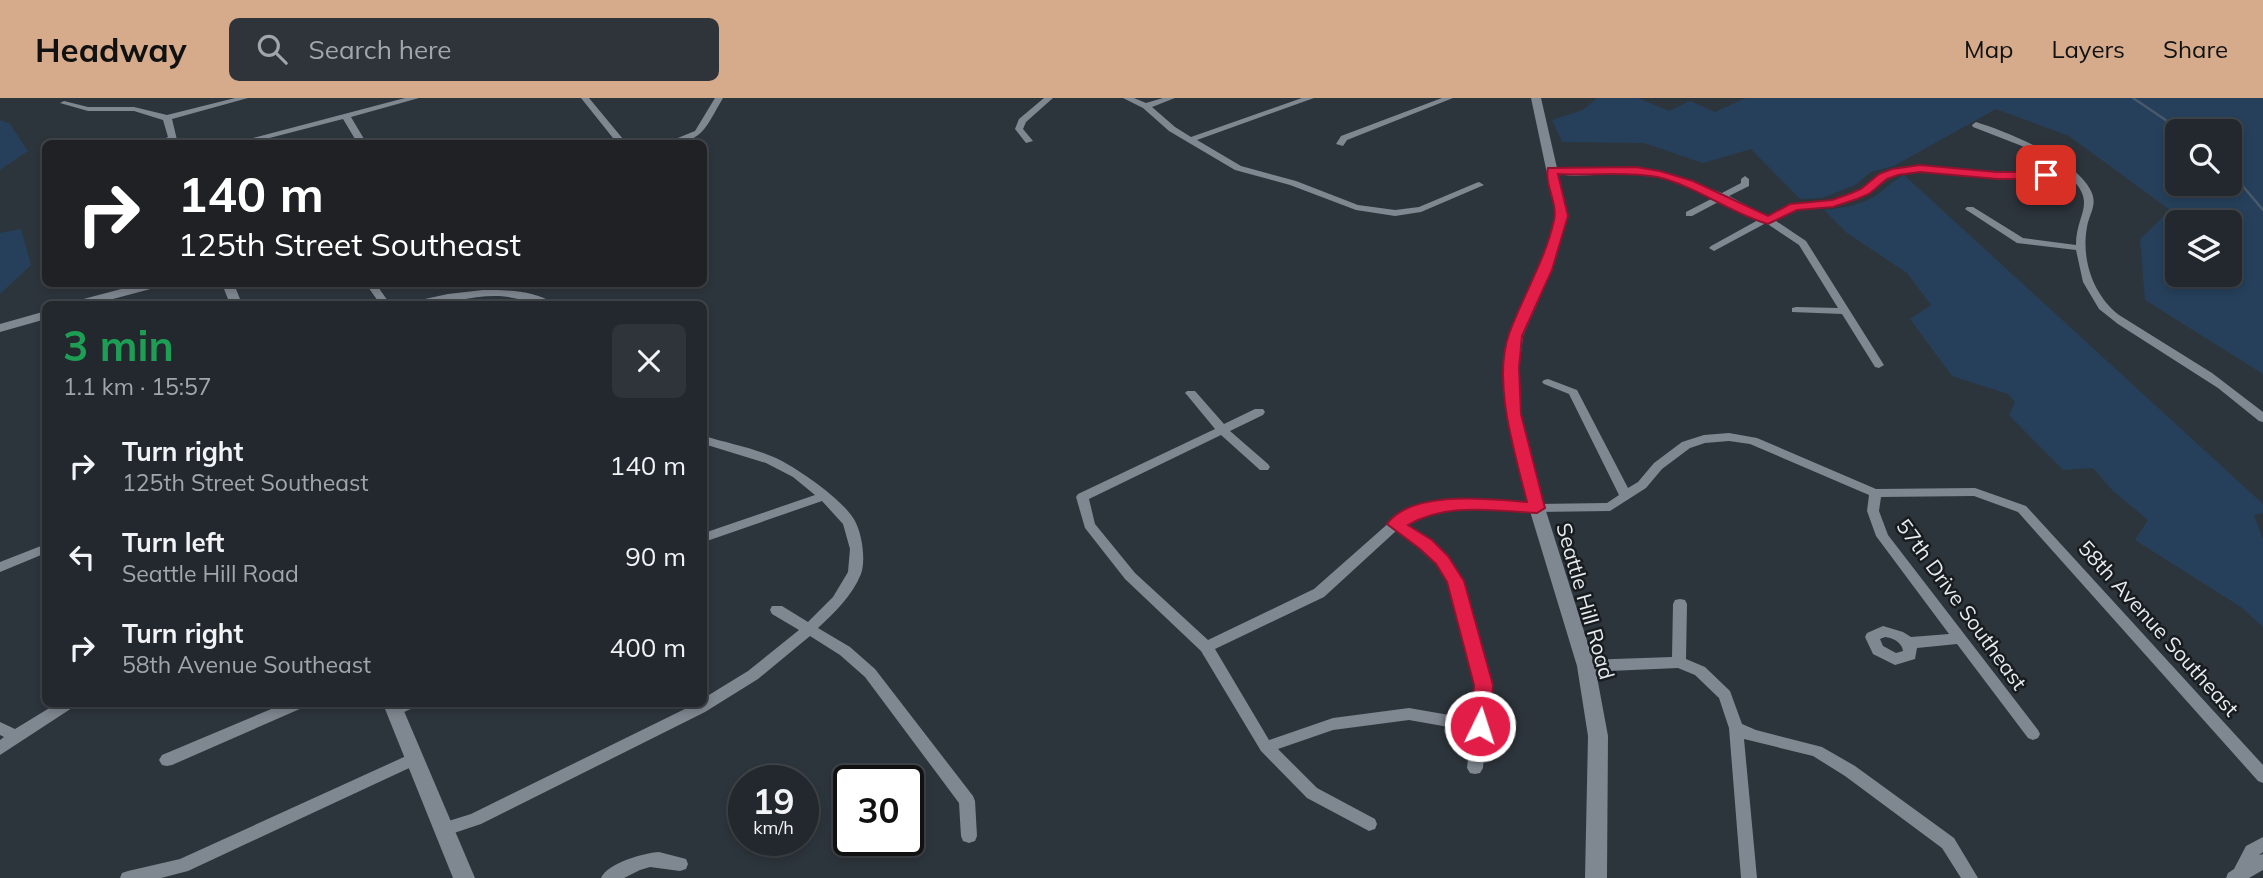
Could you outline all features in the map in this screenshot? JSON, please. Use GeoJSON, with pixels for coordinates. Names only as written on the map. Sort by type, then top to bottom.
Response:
{"type":"FeatureCollection","features":[{"type":"Feature","properties":{"kind":"main road","name":"Seattle Hill Road"},"geometry":{"type":"LineString","coordinates":[[1536,98],[1562,216],[1546,270],[1516,336],[1512,368],[1513,414],[1537,508],[1586,666],[1598,736],[1596,878]]}},
{"type":"Feature","properties":{"kind":"main road"},"geometry":{"type":"LineString","coordinates":[[89,301],[129,287]]}},
{"type":"Feature","properties":{"kind":"main road"},"geometry":{"type":"LineString","coordinates":[[0,328],[42,316]]}},
{"type":"Feature","properties":{"kind":"main road"},"geometry":{"type":"LineString","coordinates":[[398,707],[415,758],[464,878]]}},
{"type":"Feature","properties":{"kind":"street"},"geometry":{"type":"LineString","coordinates":[[64,103],[88,109],[134,108],[167,118],[244,98]]}},
{"type":"Feature","properties":{"kind":"street"},"geometry":{"type":"LineString","coordinates":[[250,140],[415,98]]}},
{"type":"Feature","properties":{"kind":"street"},"geometry":{"type":"LineString","coordinates":[[585,98],[619,140]]}},
{"type":"Feature","properties":{"kind":"street"},"geometry":{"type":"LineString","coordinates":[[678,140],[698,133],[719,98]]}},
{"type":"Feature","properties":{"kind":"street"},"geometry":{"type":"LineString","coordinates":[[1029,141],[1019,129],[1023,121],[1049,98]]}},
{"type":"Feature","properties":{"kind":"street"},"geometry":{"type":"LineString","coordinates":[[1127,98],[1146,106],[1190,140],[1253,174],[1293,183],[1356,207],[1395,213],[1421,209],[1479,185]]}},
{"type":"Feature","properties":{"kind":"street"},"geometry":{"type":"LineString","coordinates":[[1146,106],[1171,98]]}},
{"type":"Feature","properties":{"kind":"street"},"geometry":{"type":"LineString","coordinates":[[1190,140],[1310,98]]}},
{"type":"Feature","properties":{"kind":"street"},"geometry":{"type":"LineString","coordinates":[[1340,144],[1344,138],[1448,98]]}},
{"type":"Feature","properties":{"kind":"street"},"geometry":{"type":"LineString","coordinates":[[346,116],[361,140]]}},
{"type":"Feature","properties":{"kind":"street"},"geometry":{"type":"LineString","coordinates":[[167,118],[173,140]]}},
{"type":"Feature","properties":{"kind":"street"},"geometry":{"type":"LineString","coordinates":[[1976,125],[2031,146],[2071,175],[2088,193],[2091,205],[2084,219],[2080,248],[2089,284],[2098,302],[2113,316],[2200,371],[2263,418]]}},
{"type":"Feature","properties":{"kind":"street"},"geometry":{"type":"LineString","coordinates":[[1714,248],[1794,207],[1833,204],[1853,197],[1883,176],[1896,171],[1920,169],[1997,176],[2071,175]]}},
{"type":"Feature","properties":{"kind":"street"},"geometry":{"type":"LineString","coordinates":[[1552,170],[1589,173],[1636,171],[1660,174],[1722,198],[1768,220],[1803,243],[1879,365]]}},
{"type":"Feature","properties":{"kind":"street"},"geometry":{"type":"LineString","coordinates":[[1689,214],[1746,184],[1745,179]]}},
{"type":"Feature","properties":{"kind":"street"},"geometry":{"type":"LineString","coordinates":[[1970,209],[2020,241],[2080,248]]}},
{"type":"Feature","properties":{"kind":"street"},"geometry":{"type":"LineString","coordinates":[[479,294],[482,287]]}},
{"type":"Feature","properties":{"kind":"street"},"geometry":{"type":"LineString","coordinates":[[428,301],[479,294],[524,296],[540,301]]}},
{"type":"Feature","properties":{"kind":"street"},"geometry":{"type":"LineString","coordinates":[[1796,310],[1845,311]]}},
{"type":"Feature","properties":{"kind":"street"},"geometry":{"type":"LineString","coordinates":[[1548,382],[1573,392],[1626,496]]}},
{"type":"Feature","properties":{"kind":"street"},"geometry":{"type":"LineString","coordinates":[[1191,393],[1222,430],[1264,467]]}},
{"type":"Feature","properties":{"kind":"street"},"geometry":{"type":"LineString","coordinates":[[1259,412],[1082,497],[1089,526],[1130,576],[1206,647],[1266,747],[1311,793],[1369,824]]}},
{"type":"Feature","properties":{"kind":"street"},"geometry":{"type":"LineString","coordinates":[[1206,647],[1319,593],[1395,524],[1419,511],[1459,503],[1537,508],[1610,507],[1643,485],[1658,466],[1686,445],[1704,439],[1729,437],[1753,441],[1875,493]]}},
{"type":"Feature","properties":{"kind":"street"},"geometry":{"type":"LineString","coordinates":[[707,441],[770,460],[797,474],[824,496],[849,522],[856,550],[855,572],[838,601],[753,676],[707,704]]}},
{"type":"Feature","properties":{"kind":"street","name":"58th Avenue Southeast"},"geometry":{"type":"LineString","coordinates":[[1875,493],[1975,492],[2022,509],[2263,776]]}},
{"type":"Feature","properties":{"kind":"street","name":"57th Drive Southeast"},"geometry":{"type":"LineString","coordinates":[[1875,493],[1873,511],[1882,536],[1958,639],[2034,734]]}},
{"type":"Feature","properties":{"kind":"street"},"geometry":{"type":"LineString","coordinates":[[707,537],[824,496]]}},
{"type":"Feature","properties":{"kind":"street"},"geometry":{"type":"LineString","coordinates":[[1395,524],[1426,544],[1442,560],[1455,581],[1483,685],[1475,768]]}},
{"type":"Feature","properties":{"kind":"street"},"geometry":{"type":"LineString","coordinates":[[0,567],[42,550]]}},
{"type":"Feature","properties":{"kind":"street"},"geometry":{"type":"LineString","coordinates":[[1679,662],[1680,604]]}},
{"type":"Feature","properties":{"kind":"street"},"geometry":{"type":"LineString","coordinates":[[777,610],[845,651],[870,673],[967,801],[969,836]]}},
{"type":"Feature","properties":{"kind":"street"},"geometry":{"type":"LineString","coordinates":[[1908,643],[1958,639]]}},
{"type":"Feature","properties":{"kind":"street"},"geometry":{"type":"LineString","coordinates":[[1586,666],[1679,662],[1700,671],[1725,695],[1736,729],[1749,878]]}},
{"type":"Feature","properties":{"kind":"street"},"geometry":{"type":"LineString","coordinates":[[0,749],[62,707]]}},
{"type":"Feature","properties":{"kind":"street"},"geometry":{"type":"LineString","coordinates":[[167,760],[290,707]]}},
{"type":"Feature","properties":{"kind":"street"},"geometry":{"type":"LineString","coordinates":[[445,830],[475,819],[702,707]]}},
{"type":"Feature","properties":{"kind":"street"},"geometry":{"type":"LineString","coordinates":[[1266,747],[1333,724],[1409,714],[1480,726]]}},
{"type":"Feature","properties":{"kind":"street"},"geometry":{"type":"LineString","coordinates":[[0,728],[16,736]]}},
{"type":"Feature","properties":{"kind":"street"},"geometry":{"type":"LineString","coordinates":[[1736,729],[1779,743],[1817,751],[1850,771],[1948,843],[1970,878]]}},
{"type":"Feature","properties":{"kind":"street"},"geometry":{"type":"LineString","coordinates":[[128,878],[182,866],[415,758]]}},
{"type":"Feature","properties":{"kind":"street"},"geometry":{"type":"LineString","coordinates":[[2238,874],[2246,857],[2254,848],[2263,844]]}},
{"type":"Feature","properties":{"kind":"street"},"geometry":{"type":"LineString","coordinates":[[609,878],[643,859],[663,859],[680,864]]}},
{"type":"Feature","properties":{"kind":"street"},"geometry":{"type":"LineString","coordinates":[[2238,874],[2263,861]]}},
{"type":"Feature","properties":{"kind":"shaded area"},"geometry":{"type":"Polygon","coordinates":[[[1597,98],[1638,98],[1669,111],[1690,101],[1715,112],[1746,98],[2263,98],[2263,374],[2145,300],[2140,239],[2165,215],[2165,287],[2242,287],[2242,210],[2170,210],[2069,136],[1996,109],[1894,166],[1871,172],[1855,185],[1822,198],[1800,199],[1751,149],[1703,163],[1644,143],[1562,142],[1552,120],[1583,110],[1597,98]]]}},
{"type":"Feature","properties":{"kind":"shaded area"},"geometry":{"type":"Polygon","coordinates":[[[0,120],[10,124],[28,151],[0,170],[0,120]]]}},
{"type":"Feature","properties":{"kind":"shaded area"},"geometry":{"type":"Polygon","coordinates":[[[1904,175],[2263,504],[2263,513],[2254,515],[2263,539],[2263,627],[2241,607],[2135,540],[2148,520],[2113,491],[2093,468],[2063,470],[2009,415],[2015,402],[2008,394],[1952,376],[1910,319],[1931,305],[1907,273],[1847,233],[1824,210],[1866,201],[1904,175]]]}},
{"type":"Feature","properties":{"kind":"shaded area"},"geometry":{"type":"Polygon","coordinates":[[[21,229],[31,265],[0,294],[0,233],[21,229]]]}},
{"type":"Feature","properties":{"kind":"waterway"},"geometry":{"type":"LineString","coordinates":[[2133,98],[2165,120]]}},
{"type":"Feature","properties":{"kind":"waterway"},"geometry":{"type":"LineString","coordinates":[[2242,185],[2263,210]]}},
{"type":"Feature","properties":{"kind":"route"},"geometry":{"type":"LineString","coordinates":[[1480,726],[1483,685],[1455,581],[1442,560],[1426,544],[1395,524],[1419,511],[1459,503],[1537,508],[1513,414],[1512,368],[1516,336],[1546,270],[1562,216],[1552,170],[1589,173],[1612,170],[1660,174],[1688,183],[1768,220],[1794,207],[1833,204],[1853,197],[1883,176],[1896,171],[1920,169],[1997,176],[2046,175]]}}]}
